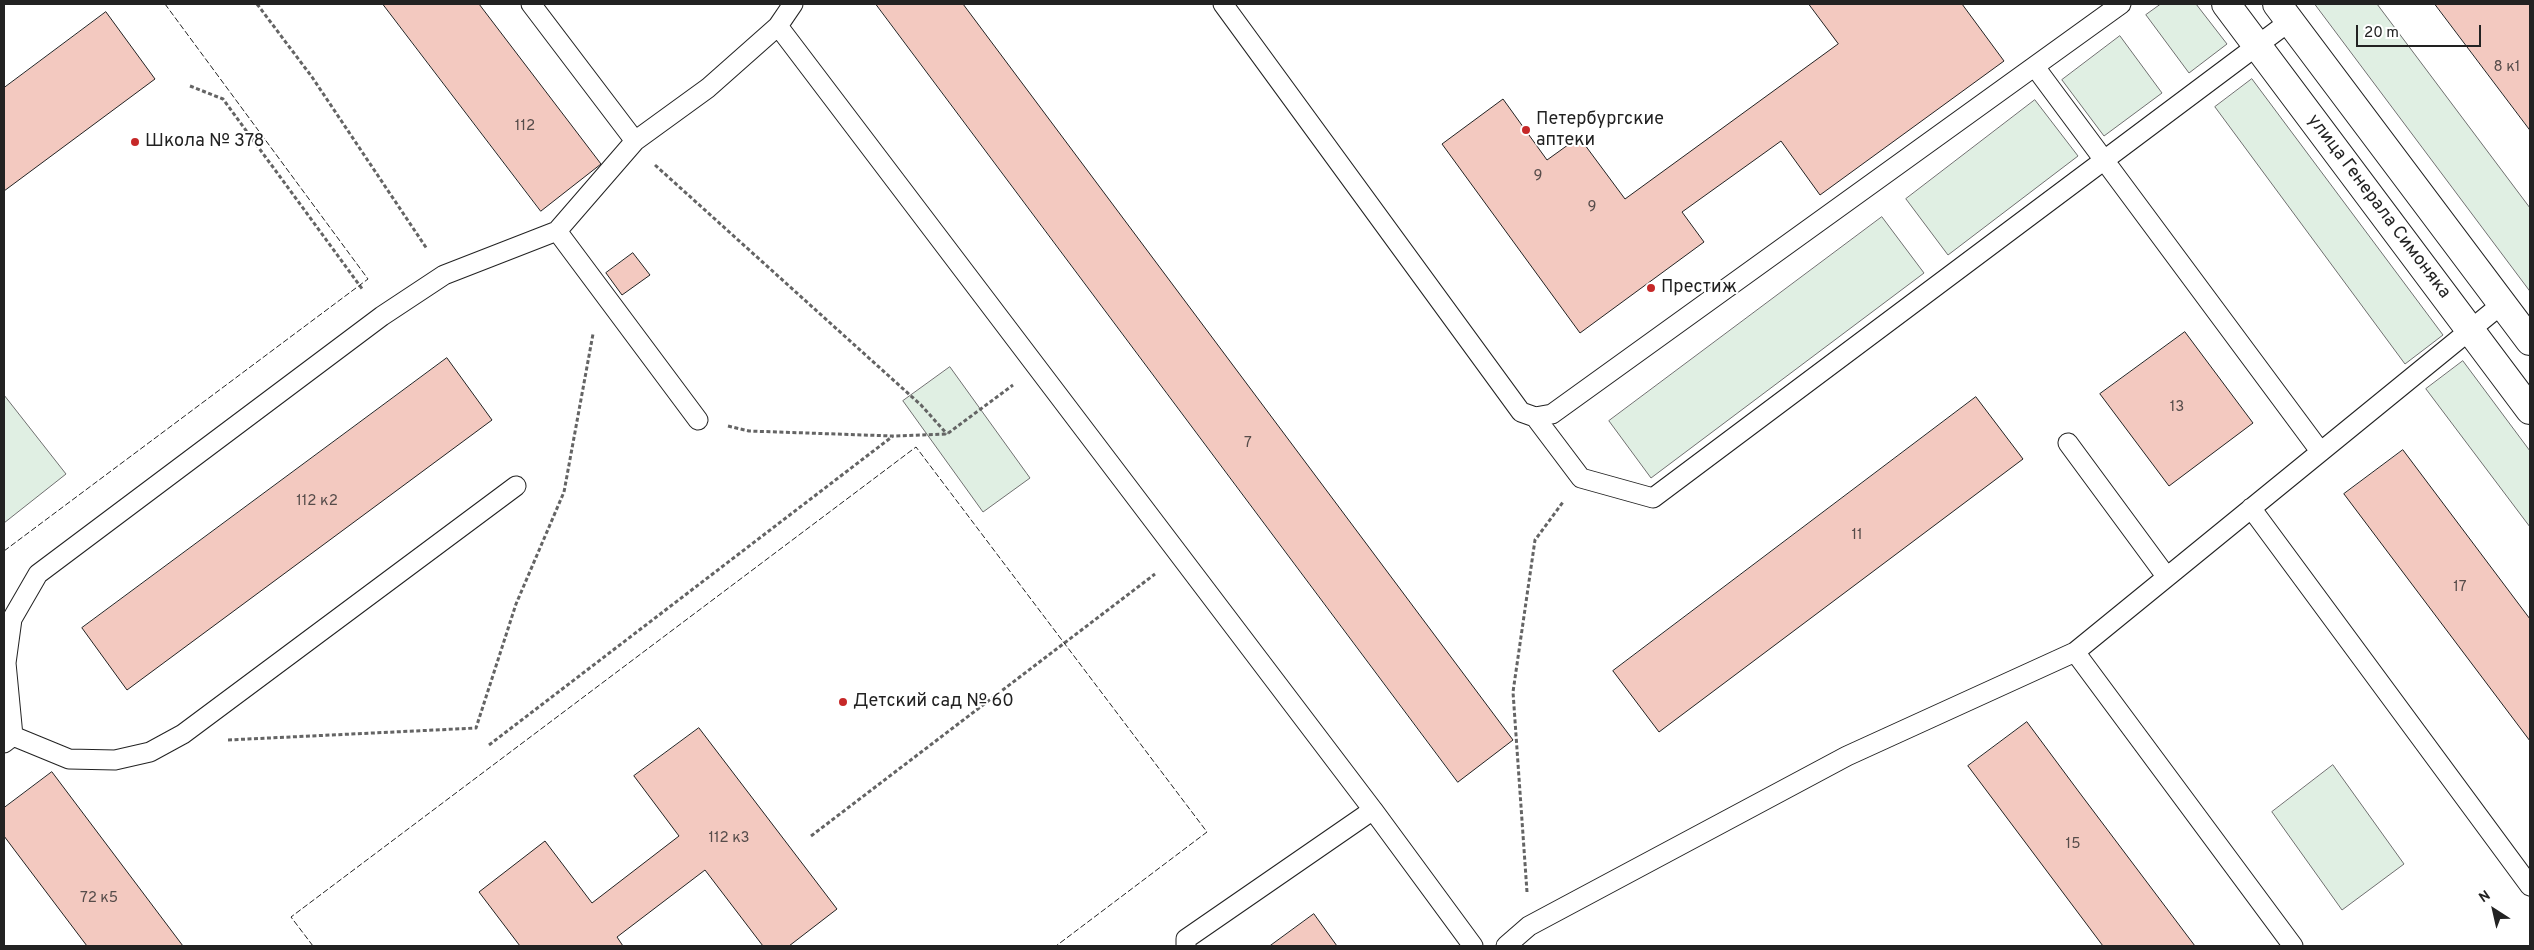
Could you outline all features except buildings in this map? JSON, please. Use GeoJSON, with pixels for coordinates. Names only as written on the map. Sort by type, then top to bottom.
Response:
{"type":"FeatureCollection","features":[{"type":"Feature","properties":{"kind":"street","name":"улица Генерала Симоняка"},"geometry":{"type":"LineString","coordinates":[[2226,4],[2530,410]]}},
{"type":"Feature","properties":{"kind":"street"},"geometry":{"type":"LineString","coordinates":[[2284,12],[2530,342]]}},
{"type":"Feature","properties":{"kind":"lane"},"geometry":{"type":"LineString","coordinates":[[532,4],[635,142]]}},
{"type":"Feature","properties":{"kind":"lane"},"geometry":{"type":"LineString","coordinates":[[516,486],[183,734],[150,752],[115,760],[69,759],[8,739],[6,663],[12,618],[38,574],[382,316],[444,275],[556,231],[635,142],[708,88],[778,26],[793,4]]}},
{"type":"Feature","properties":{"kind":"lane"},"geometry":{"type":"LineString","coordinates":[[1223,4],[1521,412],[1535,417],[1552,414],[2120,4]]}},
{"type":"Feature","properties":{"kind":"lane"},"geometry":{"type":"LineString","coordinates":[[1535,417],[1581,478],[1653,498],[2258,46],[2284,12]]}},
{"type":"Feature","properties":{"kind":"lane"},"geometry":{"type":"LineString","coordinates":[[778,26],[1373,810],[1473,946]]}},
{"type":"Feature","properties":{"kind":"lane"},"geometry":{"type":"LineString","coordinates":[[2035,66],[2320,451]]}},
{"type":"Feature","properties":{"kind":"lane"},"geometry":{"type":"LineString","coordinates":[[556,231],[698,420]]}},
{"type":"Feature","properties":{"kind":"lane"},"geometry":{"type":"LineString","coordinates":[[1506,946],[1529,926],[1847,756],[2075,652],[2502,304]]}},
{"type":"Feature","properties":{"kind":"lane"},"geometry":{"type":"LineString","coordinates":[[2068,443],[2166,576]]}},
{"type":"Feature","properties":{"kind":"lane"},"geometry":{"type":"LineString","coordinates":[[2251,508],[2530,886]]}},
{"type":"Feature","properties":{"kind":"lane"},"geometry":{"type":"LineString","coordinates":[[2075,652],[2293,946]]}},
{"type":"Feature","properties":{"kind":"lane"},"geometry":{"type":"LineString","coordinates":[[1186,946],[1186,938],[1373,810]]}},
{"type":"Feature","properties":{"kind":"path"},"geometry":{"type":"LineString","coordinates":[[257,4],[312,77],[444,275]]}},
{"type":"Feature","properties":{"kind":"path"},"geometry":{"type":"LineString","coordinates":[[190,86],[223,99],[382,316]]}},
{"type":"Feature","properties":{"kind":"path"},"geometry":{"type":"LineString","coordinates":[[635,142],[646,156],[920,405],[947,434]]}},
{"type":"Feature","properties":{"kind":"path"},"geometry":{"type":"LineString","coordinates":[[183,734],[200,742],[476,728],[516,604],[564,492],[597,315],[611,303]]}},
{"type":"Feature","properties":{"kind":"path"},"geometry":{"type":"LineString","coordinates":[[698,420],[749,431],[893,436],[947,434],[1036,367]]}},
{"type":"Feature","properties":{"kind":"path"},"geometry":{"type":"LineString","coordinates":[[489,745],[893,436]]}},
{"type":"Feature","properties":{"kind":"path"},"geometry":{"type":"LineString","coordinates":[[1529,926],[1513,692],[1535,540],[1581,478]]}},
{"type":"Feature","properties":{"kind":"path"},"geometry":{"type":"LineString","coordinates":[[812,836],[1178,555]]}},
{"type":"Feature","properties":{"kind":"green space"},"geometry":{"type":"Polygon","coordinates":[[[2161,4],[2196,4],[2227,44],[2189,73],[2146,15],[2161,4]]]}},
{"type":"Feature","properties":{"kind":"green space"},"geometry":{"type":"Polygon","coordinates":[[[2315,4],[2377,4],[2530,208],[2530,291],[2315,4]]]}},
{"type":"Feature","properties":{"kind":"green space"},"geometry":{"type":"Polygon","coordinates":[[[2120,36],[2162,93],[2104,136],[2062,80],[2120,36]]]}},
{"type":"Feature","properties":{"kind":"green space"},"geometry":{"type":"Polygon","coordinates":[[[2252,79],[2443,335],[2405,364],[2215,107],[2252,79]]]}},
{"type":"Feature","properties":{"kind":"green space"},"geometry":{"type":"Polygon","coordinates":[[[2035,100],[2078,156],[1948,255],[1906,199],[2035,100]]]}},
{"type":"Feature","properties":{"kind":"green space"},"geometry":{"type":"Polygon","coordinates":[[[1882,217],[1924,273],[1651,478],[1609,421],[1882,217]]]}},
{"type":"Feature","properties":{"kind":"green space"},"geometry":{"type":"Polygon","coordinates":[[[2463,361],[2530,451],[2530,527],[2426,389],[2463,361]]]}},
{"type":"Feature","properties":{"kind":"green space"},"geometry":{"type":"Polygon","coordinates":[[[950,367],[1030,478],[983,512],[903,401],[950,367]]]}},
{"type":"Feature","properties":{"kind":"green space"},"geometry":{"type":"Polygon","coordinates":[[[4,395],[66,474],[4,523],[4,395]]]}},
{"type":"Feature","properties":{"kind":"green space"},"geometry":{"type":"Polygon","coordinates":[[[2333,765],[2404,864],[2342,910],[2272,812],[2333,765]]]}},
{"type":"Feature","properties":{"kind":"fence"},"geometry":{"type":"LineString","coordinates":[[4,551],[368,279],[165,4]]}},
{"type":"Feature","properties":{"kind":"fence"},"geometry":{"type":"LineString","coordinates":[[313,946],[291,917],[916,447],[1207,832],[1056,946]]}},
{"type":"Feature","properties":{"kind":"place","name":"Петербургские аптеки"},"geometry":{"type":"Point","coordinates":[1526,130]}},
{"type":"Feature","properties":{"kind":"place","name":"Школа № 378"},"geometry":{"type":"Point","coordinates":[135,142]}},
{"type":"Feature","properties":{"kind":"place","name":"Престиж"},"geometry":{"type":"Point","coordinates":[1651,288]}},
{"type":"Feature","properties":{"kind":"place","name":"Детский сад № 60"},"geometry":{"type":"Point","coordinates":[843,702]}}]}
